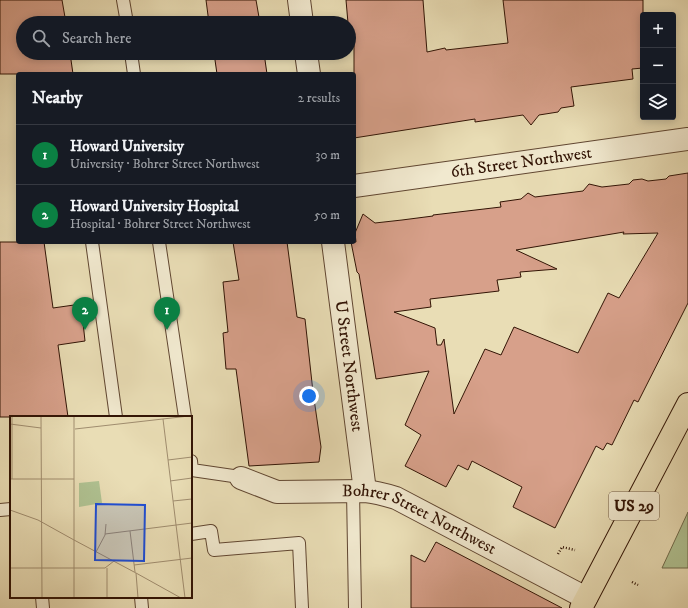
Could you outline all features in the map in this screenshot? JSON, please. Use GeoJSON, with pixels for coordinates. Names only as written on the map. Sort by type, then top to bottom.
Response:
{"type":"FeatureCollection","features":[{"type":"Feature","properties":{"kind":"highway","name":"US 29"},"geometry":{"type":"LineString","coordinates":[[584,603],[688,404]]}},
{"type":"Feature","properties":{"kind":"street"},"geometry":{"type":"LineString","coordinates":[[299,0],[301,16]]}},
{"type":"Feature","properties":{"kind":"street"},"geometry":{"type":"LineString","coordinates":[[307,60],[309,72]]}},
{"type":"Feature","properties":{"kind":"street","name":"6th Street Northwest"},"geometry":{"type":"LineString","coordinates":[[356,186],[688,139]]}},
{"type":"Feature","properties":{"kind":"street","name":"U Street Northwest"},"geometry":{"type":"LineString","coordinates":[[333,244],[359,491]]}},
{"type":"Feature","properties":{"kind":"street","name":"Bohrer Street Northwest"},"geometry":{"type":"LineString","coordinates":[[241,478],[277,492],[375,491],[396,498],[584,603]]}},
{"type":"Feature","properties":{"kind":"lane"},"geometry":{"type":"LineString","coordinates":[[123,0],[126,16]]}},
{"type":"Feature","properties":{"kind":"lane"},"geometry":{"type":"LineString","coordinates":[[132,60],[134,72]]}},
{"type":"Feature","properties":{"kind":"lane"},"geometry":{"type":"LineString","coordinates":[[92,244],[116,416]]}},
{"type":"Feature","properties":{"kind":"lane"},"geometry":{"type":"LineString","coordinates":[[159,244],[185,416]]}},
{"type":"Feature","properties":{"kind":"lane"},"geometry":{"type":"LineString","coordinates":[[192,470],[241,478]]}},
{"type":"Feature","properties":{"kind":"lane"},"geometry":{"type":"LineString","coordinates":[[355,608],[359,491]]}},
{"type":"Feature","properties":{"kind":"lane"},"geometry":{"type":"LineString","coordinates":[[0,510],[10,509]]}},
{"type":"Feature","properties":{"kind":"lane"},"geometry":{"type":"LineString","coordinates":[[192,534],[211,531],[214,550],[299,543],[302,608]]}},
{"type":"Feature","properties":{"kind":"lane"},"geometry":{"type":"LineString","coordinates":[[42,598],[43,608]]}},
{"type":"Feature","properties":{"kind":"lane"},"geometry":{"type":"LineString","coordinates":[[140,598],[142,608]]}},
{"type":"Feature","properties":{"kind":"path"},"geometry":{"type":"LineString","coordinates":[[562,547],[575,550]]}},
{"type":"Feature","properties":{"kind":"path"},"geometry":{"type":"LineString","coordinates":[[632,582],[638,585]]}},
{"type":"Feature","properties":{"kind":"green space"},"geometry":{"type":"Polygon","coordinates":[[[688,512],[688,568],[662,568],[688,512]]]}},
{"type":"Feature","properties":{"kind":"building"},"geometry":{"type":"Polygon","coordinates":[[[0,0],[62,0],[65,16],[16,16],[16,60],[71,60],[73,72],[16,72],[16,74],[0,74],[0,0]]]}},
{"type":"Feature","properties":{"kind":"building"},"geometry":{"type":"Polygon","coordinates":[[[206,0],[256,0],[259,16],[208,16],[206,0]]]}},
{"type":"Feature","properties":{"kind":"building"},"geometry":{"type":"Polygon","coordinates":[[[346,0],[423,0],[427,52],[445,48],[446,50],[508,43],[503,0],[643,0],[643,12],[640,12],[640,68],[632,69],[633,79],[571,87],[574,106],[561,108],[558,112],[539,115],[531,125],[523,115],[475,122],[475,119],[356,138],[356,72],[354,72],[354,60],[356,60],[356,16],[347,16],[346,0]]]}},
{"type":"Feature","properties":{"kind":"building"},"geometry":{"type":"Polygon","coordinates":[[[215,60],[265,60],[267,72],[217,72],[215,60]]]}},
{"type":"Feature","properties":{"kind":"building"},"geometry":{"type":"Polygon","coordinates":[[[688,173],[688,303],[638,402],[634,400],[612,445],[607,443],[603,450],[596,446],[555,528],[513,507],[522,487],[472,461],[468,470],[458,465],[446,487],[405,466],[421,435],[405,425],[429,371],[376,379],[359,274],[357,272],[351,244],[356,244],[356,231],[363,214],[375,223],[402,220],[501,207],[500,202],[521,199],[528,193],[535,197],[583,191],[589,184],[602,187],[629,184],[633,180],[642,179],[648,181],[666,179],[669,176],[688,173]],[[624,232],[516,250],[557,269],[520,272],[521,277],[497,280],[499,291],[430,299],[431,307],[394,312],[435,328],[437,345],[441,345],[444,339],[454,414],[485,349],[501,355],[514,327],[578,353],[608,293],[619,298],[658,233],[623,234],[624,232]]]}},
{"type":"Feature","properties":{"kind":"building"},"geometry":{"type":"Polygon","coordinates":[[[0,242],[16,242],[16,244],[44,244],[53,308],[81,304],[85,341],[58,345],[68,416],[0,417],[0,242]]]}},
{"type":"Feature","properties":{"kind":"building"},"geometry":{"type":"Polygon","coordinates":[[[233,244],[287,244],[297,317],[305,319],[321,447],[319,462],[249,466],[236,369],[226,369],[223,333],[228,332],[223,282],[239,280],[233,244]]]}},
{"type":"Feature","properties":{"kind":"building"},"geometry":{"type":"Polygon","coordinates":[[[436,542],[562,608],[411,608],[411,555],[425,562],[436,542]]]}},
{"type":"Feature","properties":{"kind":"place","name":"Howard University Hospital"},"geometry":{"type":"Point","coordinates":[85,330]}},
{"type":"Feature","properties":{"kind":"place","name":"Howard University"},"geometry":{"type":"Point","coordinates":[167,330]}}]}
